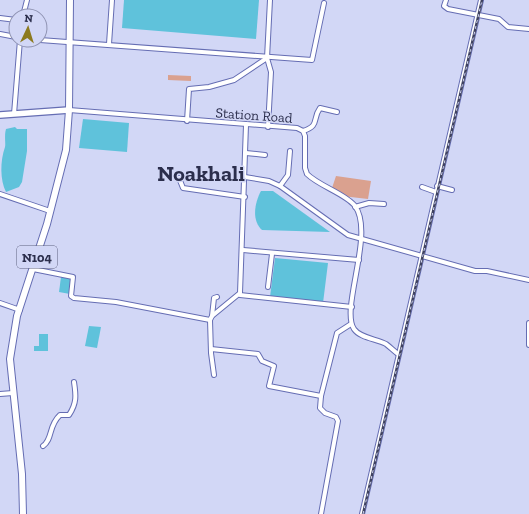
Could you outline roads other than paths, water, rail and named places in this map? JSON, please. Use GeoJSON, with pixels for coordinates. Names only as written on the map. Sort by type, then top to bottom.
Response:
{"type":"FeatureCollection","features":[{"type":"Feature","properties":{"kind":"highway","name":"N104"},"geometry":{"type":"LineString","coordinates":[[23,514],[22,474],[12,392],[10,359],[18,316],[21,311],[50,211],[66,150],[69,110],[70,0]]}},
{"type":"Feature","properties":{"kind":"main road"},"geometry":{"type":"LineString","coordinates":[[0,115],[69,110]]}},
{"type":"Feature","properties":{"kind":"street"},"geometry":{"type":"LineString","coordinates":[[110,44],[112,0]]}},
{"type":"Feature","properties":{"kind":"street"},"geometry":{"type":"LineString","coordinates":[[268,127],[270,72],[266,58],[270,0]]}},
{"type":"Feature","properties":{"kind":"street"},"geometry":{"type":"LineString","coordinates":[[446,0],[444,6],[446,9],[499,19],[508,27],[529,29]]}},
{"type":"Feature","properties":{"kind":"street"},"geometry":{"type":"LineString","coordinates":[[362,514],[481,0]]}},
{"type":"Feature","properties":{"kind":"street"},"geometry":{"type":"LineString","coordinates":[[48,40],[110,44],[266,58],[313,60],[324,3]]}},
{"type":"Feature","properties":{"kind":"street"},"geometry":{"type":"LineString","coordinates":[[14,114],[19,48]]}},
{"type":"Feature","properties":{"kind":"street"},"geometry":{"type":"LineString","coordinates":[[187,120],[189,89],[209,87],[234,80],[266,58]]}},
{"type":"Feature","properties":{"kind":"street"},"geometry":{"type":"LineString","coordinates":[[303,132],[312,129],[320,108],[337,112]]}},
{"type":"Feature","properties":{"kind":"street","name":"Station Road"},"geometry":{"type":"LineString","coordinates":[[69,110],[268,127],[297,128],[303,132],[305,136],[305,168],[307,174],[355,207]]}},
{"type":"Feature","properties":{"kind":"street"},"geometry":{"type":"LineString","coordinates":[[240,295],[243,263],[246,125]]}},
{"type":"Feature","properties":{"kind":"street"},"geometry":{"type":"LineString","coordinates":[[280,186],[288,175],[290,151]]}},
{"type":"Feature","properties":{"kind":"street"},"geometry":{"type":"LineString","coordinates":[[246,153],[265,155]]}},
{"type":"Feature","properties":{"kind":"street"},"geometry":{"type":"LineString","coordinates":[[245,177],[269,181],[280,186],[348,235],[475,271],[487,271],[529,280]]}},
{"type":"Feature","properties":{"kind":"street"},"geometry":{"type":"LineString","coordinates":[[179,178],[184,188],[245,198]]}},
{"type":"Feature","properties":{"kind":"street"},"geometry":{"type":"LineString","coordinates":[[437,186],[452,190]]}},
{"type":"Feature","properties":{"kind":"street"},"geometry":{"type":"LineString","coordinates":[[422,187],[436,192]]}},
{"type":"Feature","properties":{"kind":"street"},"geometry":{"type":"LineString","coordinates":[[0,194],[50,211]]}},
{"type":"Feature","properties":{"kind":"street"},"geometry":{"type":"LineString","coordinates":[[384,204],[369,203],[355,207],[360,217],[360,238],[351,324],[357,333],[387,345],[398,354]]}},
{"type":"Feature","properties":{"kind":"street"},"geometry":{"type":"LineString","coordinates":[[243,250],[272,254],[358,260]]}},
{"type":"Feature","properties":{"kind":"street"},"geometry":{"type":"LineString","coordinates":[[268,287],[272,254]]}},
{"type":"Feature","properties":{"kind":"street"},"geometry":{"type":"LineString","coordinates":[[33,269],[73,277],[71,296],[74,298],[116,302],[208,320]]}},
{"type":"Feature","properties":{"kind":"street"},"geometry":{"type":"LineString","coordinates":[[208,320],[240,295],[352,307]]}},
{"type":"Feature","properties":{"kind":"street"},"geometry":{"type":"LineString","coordinates":[[212,316],[214,298],[217,297]]}},
{"type":"Feature","properties":{"kind":"street"},"geometry":{"type":"LineString","coordinates":[[0,303],[21,311]]}},
{"type":"Feature","properties":{"kind":"street"},"geometry":{"type":"LineString","coordinates":[[208,320],[214,375]]}},
{"type":"Feature","properties":{"kind":"street"},"geometry":{"type":"LineString","coordinates":[[529,323],[529,345]]}},
{"type":"Feature","properties":{"kind":"street"},"geometry":{"type":"LineString","coordinates":[[321,514],[338,421],[336,417],[325,413],[320,408],[321,396],[337,333],[351,324]]}},
{"type":"Feature","properties":{"kind":"street"},"geometry":{"type":"LineString","coordinates":[[211,349],[258,354],[262,361],[274,366],[269,386],[321,396]]}},
{"type":"Feature","properties":{"kind":"street"},"geometry":{"type":"LineString","coordinates":[[43,446],[48,442],[53,421],[60,415],[69,415],[73,409],[76,401],[74,382]]}},
{"type":"Feature","properties":{"kind":"street"},"geometry":{"type":"LineString","coordinates":[[0,394],[12,392]]}},
{"type":"Feature","properties":{"kind":"water"},"geometry":{"type":"Polygon","coordinates":[[[124,0],[259,0],[256,39],[122,28],[124,0]]]}},
{"type":"Feature","properties":{"kind":"water"},"geometry":{"type":"Polygon","coordinates":[[[83,119],[129,123],[127,152],[79,148],[83,119]]]}},
{"type":"Feature","properties":{"kind":"water"},"geometry":{"type":"Polygon","coordinates":[[[15,127],[17,129],[27,129],[27,151],[22,182],[19,187],[6,192],[1,170],[5,146],[5,131],[6,129],[15,127]]]}},
{"type":"Feature","properties":{"kind":"water"},"geometry":{"type":"Polygon","coordinates":[[[261,191],[273,191],[330,232],[262,230],[256,221],[255,216],[257,200],[261,191]]]}},
{"type":"Feature","properties":{"kind":"water"},"geometry":{"type":"Polygon","coordinates":[[[275,258],[328,263],[323,303],[270,297],[275,258]]]}},
{"type":"Feature","properties":{"kind":"water"},"geometry":{"type":"Polygon","coordinates":[[[61,277],[71,279],[70,294],[59,292],[61,277]]]}},
{"type":"Feature","properties":{"kind":"water"},"geometry":{"type":"Polygon","coordinates":[[[89,326],[101,327],[97,348],[85,346],[89,326]]]}},
{"type":"Feature","properties":{"kind":"water"},"geometry":{"type":"Polygon","coordinates":[[[39,334],[48,334],[48,351],[34,351],[34,346],[39,346],[39,334]]]}},
{"type":"Feature","properties":{"kind":"railway"},"geometry":{"type":"LineString","coordinates":[[363,514],[482,0]]}},
{"type":"Feature","properties":{"kind":"district","name":"Noakhali"},"geometry":{"type":"Point","coordinates":[201,173]}}]}
